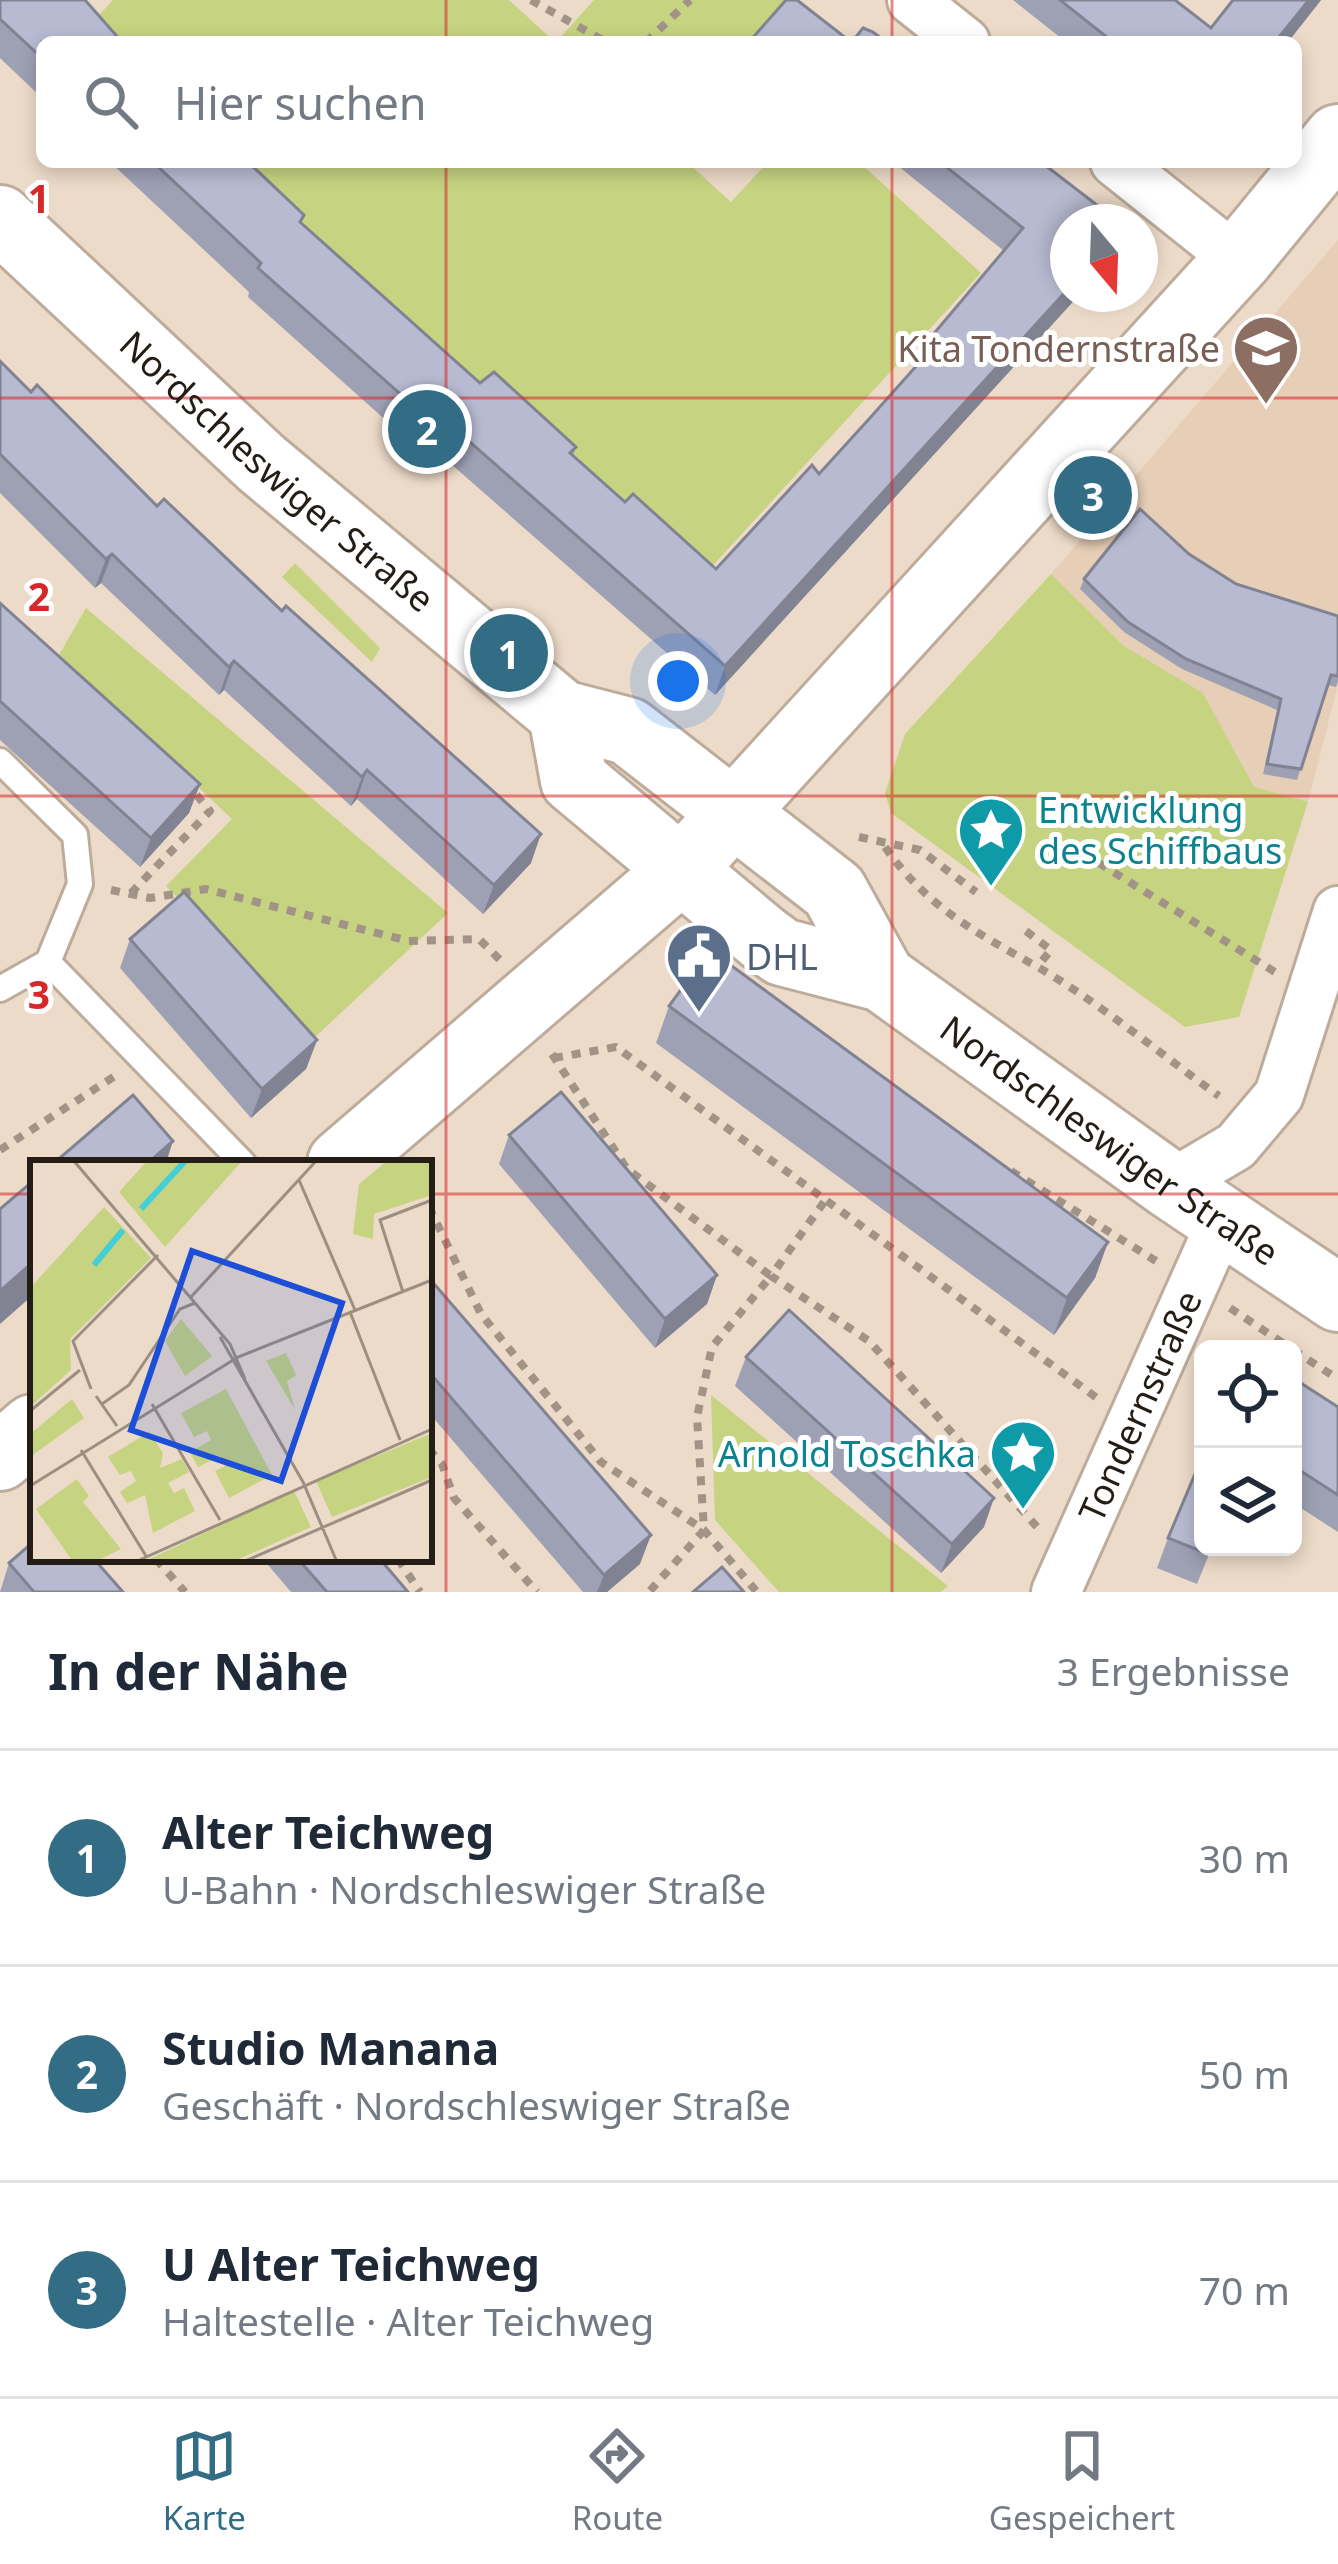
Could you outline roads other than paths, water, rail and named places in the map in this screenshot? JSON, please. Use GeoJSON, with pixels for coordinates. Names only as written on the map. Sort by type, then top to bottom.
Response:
{"type":"FeatureCollection","features":[{"type":"Feature","properties":{"kind":"main road"},"geometry":{"type":"LineString","coordinates":[[344,1160],[681,870],[1238,260],[1338,138]]}},
{"type":"Feature","properties":{"kind":"main road","name":"Nordschleswiger Straße"},"geometry":{"type":"LineString","coordinates":[[0,219],[261,463],[562,714],[628,730],[834,891],[882,978]]}},
{"type":"Feature","properties":{"kind":"main road","name":"Nordschleswiger Straße"},"geometry":{"type":"LineString","coordinates":[[562,714],[574,780],[782,952],[882,978],[1196,1203],[1338,1298]]}},
{"type":"Feature","properties":{"kind":"main road"},"geometry":{"type":"LineString","coordinates":[[0,1457],[30,1431]]}},
{"type":"Feature","properties":{"kind":"street"},"geometry":{"type":"LineString","coordinates":[[912,0],[957,36]]}},
{"type":"Feature","properties":{"kind":"street"},"geometry":{"type":"LineString","coordinates":[[1123,168],[1238,260]]}},
{"type":"Feature","properties":{"kind":"street"},"geometry":{"type":"LineString","coordinates":[[1196,1203],[1279,1095],[1338,911]]}},
{"type":"Feature","properties":{"kind":"street","name":"Tondernstraße"},"geometry":{"type":"LineString","coordinates":[[1062,1577],[1195,1285],[1196,1203]]}},
{"type":"Feature","properties":{"kind":"lane"},"geometry":{"type":"LineString","coordinates":[[0,761],[75,835],[80,884],[48,962],[0,989]]}},
{"type":"Feature","properties":{"kind":"lane"},"geometry":{"type":"LineString","coordinates":[[48,962],[240,1160]]}},
{"type":"Feature","properties":{"kind":"place","name":"Kita Tondernstraße"},"geometry":{"type":"Point","coordinates":[1266,407]}},
{"type":"Feature","properties":{"kind":"place","name":"Studio Manana"},"geometry":{"type":"Point","coordinates":[427,429]}},
{"type":"Feature","properties":{"kind":"place","name":"U Alter Teichweg"},"geometry":{"type":"Point","coordinates":[1093,495]}},
{"type":"Feature","properties":{"kind":"place","name":"Alter Teichweg"},"geometry":{"type":"Point","coordinates":[509,653]}},
{"type":"Feature","properties":{"kind":"place","name":"Entwicklung des Schiffbaus"},"geometry":{"type":"Point","coordinates":[991,889]}},
{"type":"Feature","properties":{"kind":"place","name":"DHL"},"geometry":{"type":"Point","coordinates":[699,1015]}},
{"type":"Feature","properties":{"kind":"place","name":"Arnold Toschka"},"geometry":{"type":"Point","coordinates":[1023,1512]}}]}
